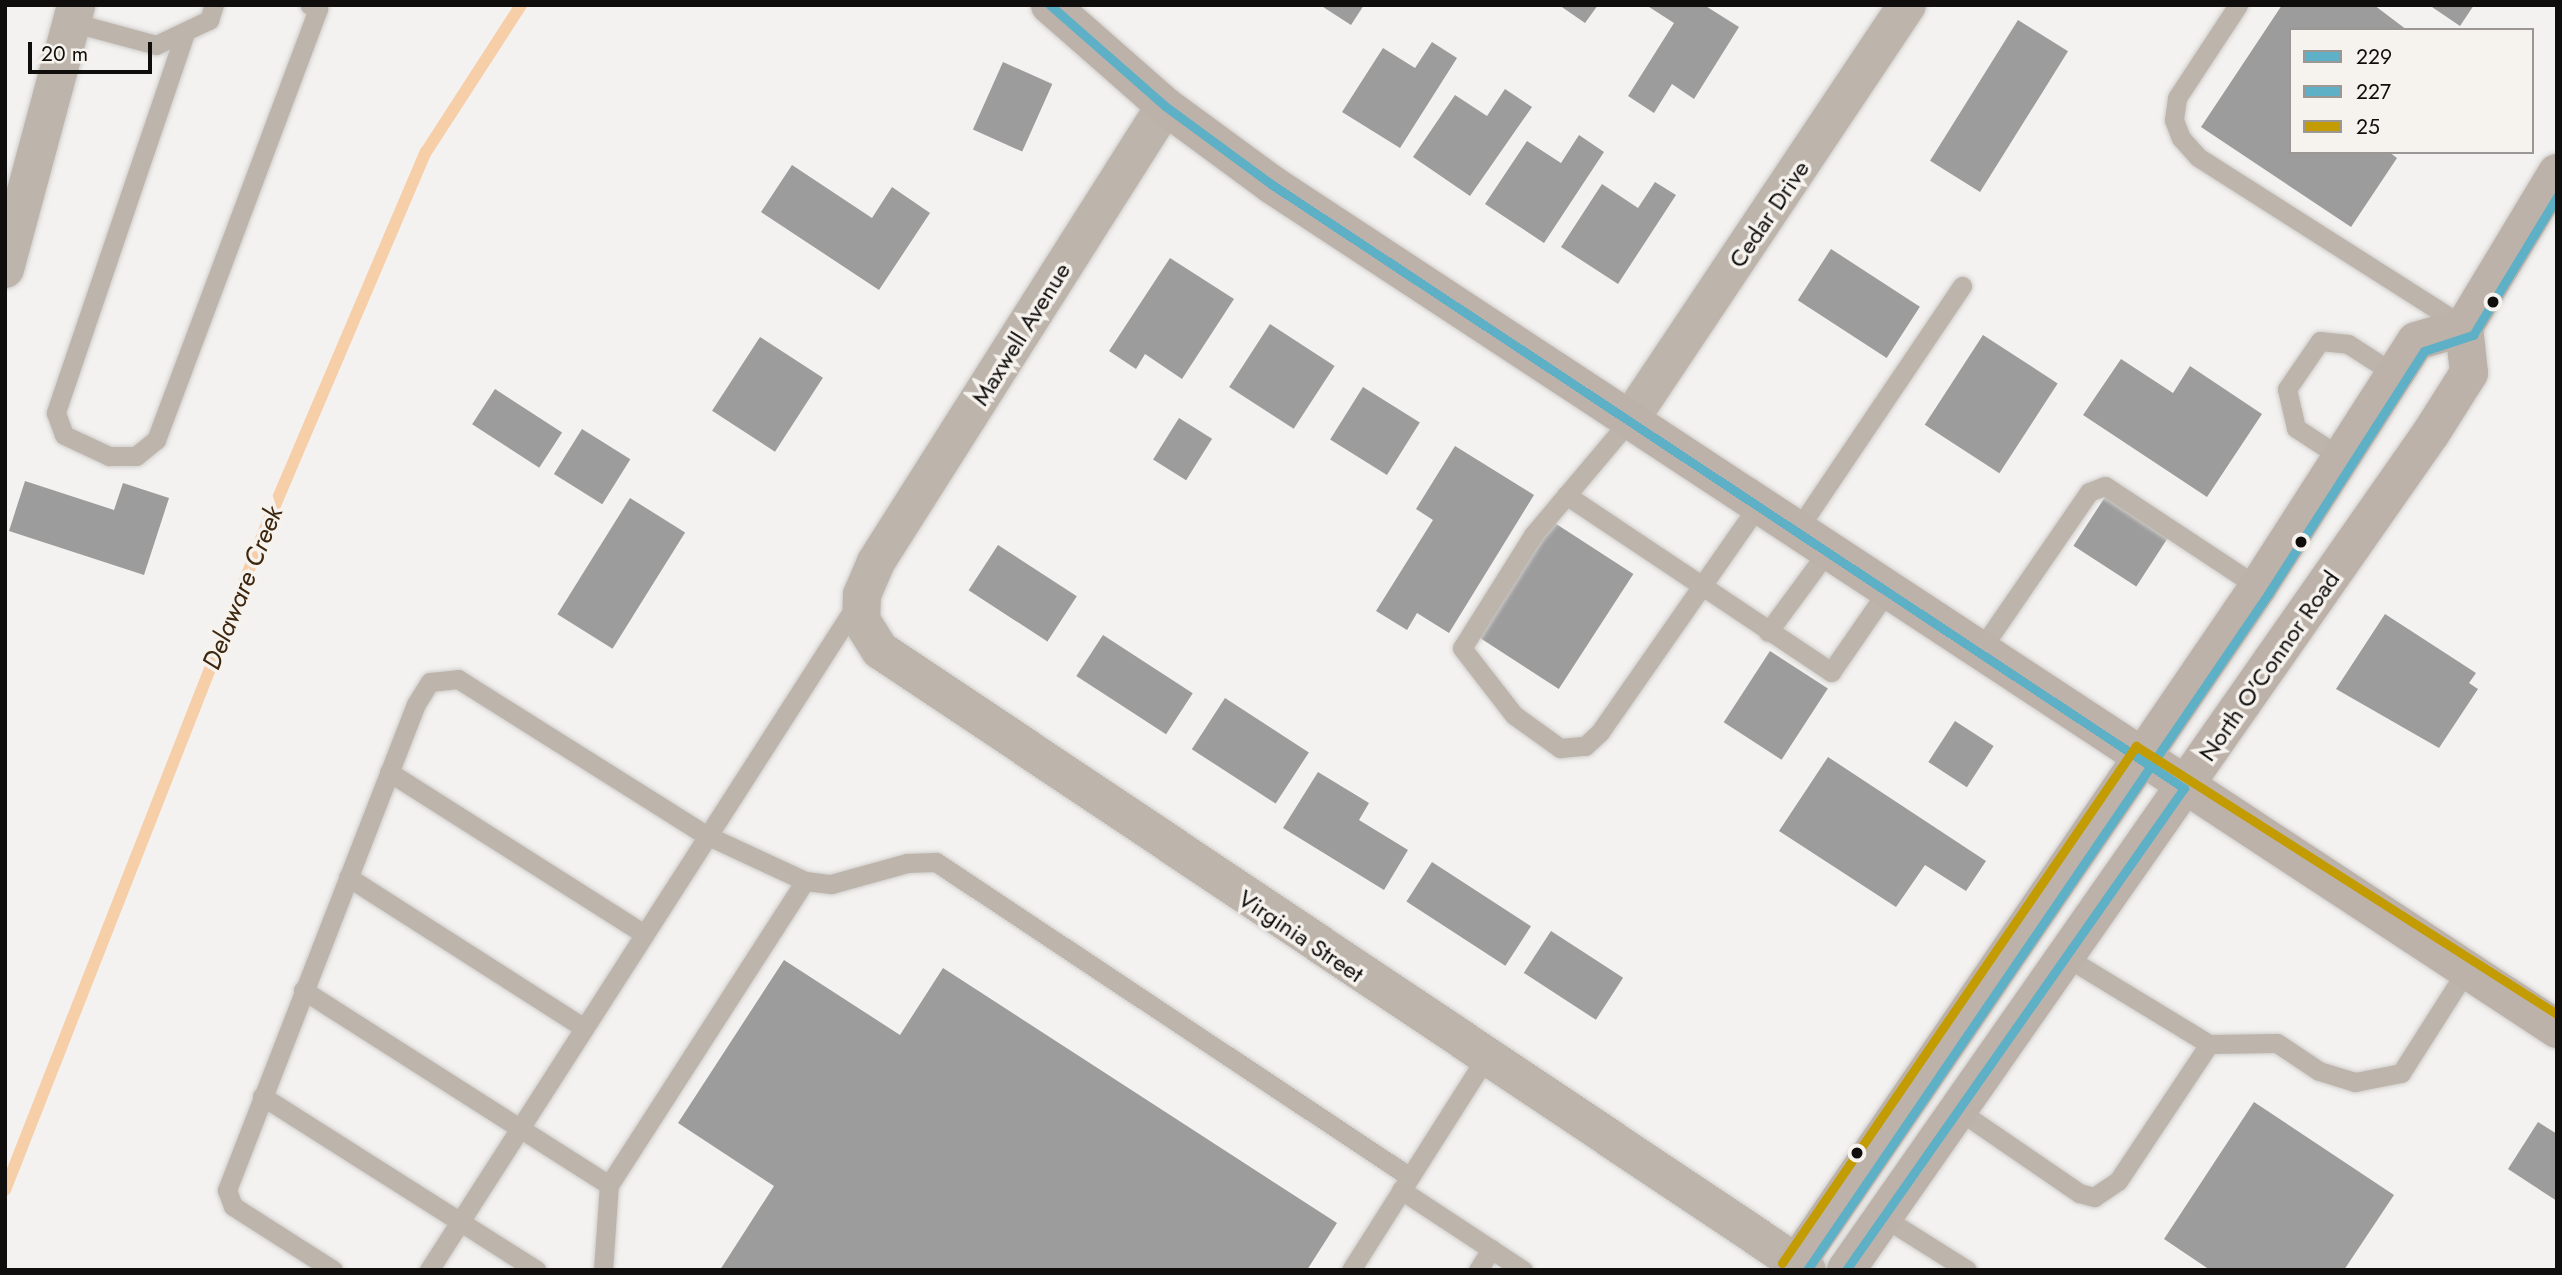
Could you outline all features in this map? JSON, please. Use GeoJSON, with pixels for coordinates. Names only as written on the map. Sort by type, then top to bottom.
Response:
{"type":"FeatureCollection","features":[{"type":"Feature","properties":{"kind":"main road"},"geometry":{"type":"LineString","coordinates":[[1050,5],[1166,106],[1271,184],[2184,788],[2557,1029]]}},
{"type":"Feature","properties":{"kind":"main road"},"geometry":{"type":"LineString","coordinates":[[1799,1267],[2140,758],[2258,587],[2416,341],[2464,327],[2557,173]]}},
{"type":"Feature","properties":{"kind":"main road","name":"North O'Connor Road"},"geometry":{"type":"LineString","coordinates":[[1846,1270],[2184,788],[2469,373],[2464,327]]}},
{"type":"Feature","properties":{"kind":"street","name":"Cedar Drive"},"geometry":{"type":"LineString","coordinates":[[1629,421],[1907,5]]}},
{"type":"Feature","properties":{"kind":"street"},"geometry":{"type":"LineString","coordinates":[[5,270],[74,14]]}},
{"type":"Feature","properties":{"kind":"street","name":"Maxwell Avenue"},"geometry":{"type":"LineString","coordinates":[[869,579],[1166,106]]}},
{"type":"Feature","properties":{"kind":"street","name":"Virginia Street"},"geometry":{"type":"LineString","coordinates":[[869,579],[861,620],[880,650],[1485,1059],[1799,1267]]}},
{"type":"Feature","properties":{"kind":"lane"},"geometry":{"type":"LineString","coordinates":[[74,14],[156,45],[184,36],[208,20],[214,5]]}},
{"type":"Feature","properties":{"kind":"lane"},"geometry":{"type":"LineString","coordinates":[[184,36],[56,413],[64,435],[109,456],[136,456],[156,440],[318,8],[310,5]]}},
{"type":"Feature","properties":{"kind":"lane"},"geometry":{"type":"LineString","coordinates":[[2238,5],[2177,98],[2174,120],[2181,138],[2198,157],[2464,327]]}},
{"type":"Feature","properties":{"kind":"lane"},"geometry":{"type":"LineString","coordinates":[[1768,632],[1812,542],[1962,286]]}},
{"type":"Feature","properties":{"kind":"lane"},"geometry":{"type":"LineString","coordinates":[[2342,458],[2296,428],[2287,388],[2320,341],[2348,344],[2395,374]]}},
{"type":"Feature","properties":{"kind":"lane"},"geometry":{"type":"LineString","coordinates":[[1629,421],[1566,495],[1462,648],[1514,715],[1560,748],[1585,746],[1600,732],[1758,507]]}},
{"type":"Feature","properties":{"kind":"lane"},"geometry":{"type":"LineString","coordinates":[[1979,652],[2089,492],[2105,486],[2258,587]]}},
{"type":"Feature","properties":{"kind":"lane"},"geometry":{"type":"LineString","coordinates":[[1566,495],[1700,589],[1831,671],[1887,592]]}},
{"type":"Feature","properties":{"kind":"lane"},"geometry":{"type":"LineString","coordinates":[[429,1270],[869,579]]}},
{"type":"Feature","properties":{"kind":"lane"},"geometry":{"type":"LineString","coordinates":[[333,1270],[233,1206],[228,1190],[233,1168],[389,772],[430,682],[458,679],[706,835],[805,881],[831,884],[907,863],[936,862],[1406,1184],[1491,1250],[1522,1270]]}},
{"type":"Feature","properties":{"kind":"lane"},"geometry":{"type":"LineString","coordinates":[[389,772],[643,933]]}},
{"type":"Feature","properties":{"kind":"lane"},"geometry":{"type":"LineString","coordinates":[[348,877],[583,1027]]}},
{"type":"Feature","properties":{"kind":"lane"},"geometry":{"type":"LineString","coordinates":[[603,1270],[609,1185],[805,881]]}},
{"type":"Feature","properties":{"kind":"lane"},"geometry":{"type":"LineString","coordinates":[[2066,957],[2209,1044],[2277,1043],[2333,1076],[2382,1079],[2413,1061],[2466,971]]}},
{"type":"Feature","properties":{"kind":"lane"},"geometry":{"type":"LineString","coordinates":[[303,990],[609,1185]]}},
{"type":"Feature","properties":{"kind":"lane"},"geometry":{"type":"LineString","coordinates":[[1958,1110],[2079,1193],[2094,1196],[2118,1181],[2209,1044]]}},
{"type":"Feature","properties":{"kind":"lane"},"geometry":{"type":"LineString","coordinates":[[1351,1270],[1485,1059]]}},
{"type":"Feature","properties":{"kind":"lane"},"geometry":{"type":"LineString","coordinates":[[262,1096],[536,1270]]}},
{"type":"Feature","properties":{"kind":"lane"},"geometry":{"type":"LineString","coordinates":[[1883,1217],[1967,1270]]}},
{"type":"Feature","properties":{"kind":"lane"},"geometry":{"type":"LineString","coordinates":[[1478,1270],[1491,1250]]}},
{"type":"Feature","properties":{"kind":"building"},"geometry":{"type":"Polygon","coordinates":[[[1320,5],[1364,5],[1351,25],[1320,5]]]}},
{"type":"Feature","properties":{"kind":"building"},"geometry":{"type":"Polygon","coordinates":[[[1559,5],[1598,5],[1585,23],[1559,5]]]}},
{"type":"Feature","properties":{"kind":"building"},"geometry":{"type":"Polygon","coordinates":[[[1646,5],[1704,5],[1739,27],[1694,99],[1672,84],[1654,113],[1628,96],[1674,23],[1646,5]]]}},
{"type":"Feature","properties":{"kind":"building"},"geometry":{"type":"Polygon","coordinates":[[[2282,5],[2374,5],[2404,28],[2289,28],[2289,154],[2392,154],[2397,158],[2351,227],[2201,127],[2282,5]]]}},
{"type":"Feature","properties":{"kind":"building"},"geometry":{"type":"Polygon","coordinates":[[[2429,5],[2474,5],[2460,26],[2429,5]]]}},
{"type":"Feature","properties":{"kind":"building"},"geometry":{"type":"Polygon","coordinates":[[[2018,20],[2068,51],[1980,192],[1930,161],[2018,20]]]}},
{"type":"Feature","properties":{"kind":"building"},"geometry":{"type":"Polygon","coordinates":[[[1432,42],[1457,58],[1400,148],[1342,112],[1383,48],[1415,68],[1432,42]]]}},
{"type":"Feature","properties":{"kind":"building"},"geometry":{"type":"Polygon","coordinates":[[[1003,62],[1052,84],[1022,152],[973,130],[1003,62]]]}},
{"type":"Feature","properties":{"kind":"building"},"geometry":{"type":"Polygon","coordinates":[[[1505,89],[1532,107],[1470,196],[1413,157],[1455,95],[1487,116],[1505,89]]]}},
{"type":"Feature","properties":{"kind":"building"},"geometry":{"type":"Polygon","coordinates":[[[1579,135],[1604,152],[1544,243],[1485,204],[1527,141],[1561,163],[1579,135]]]}},
{"type":"Feature","properties":{"kind":"building"},"geometry":{"type":"Polygon","coordinates":[[[792,165],[872,218],[892,187],[930,213],[879,290],[761,212],[792,165]]]}},
{"type":"Feature","properties":{"kind":"building"},"geometry":{"type":"Polygon","coordinates":[[[1655,182],[1676,195],[1618,284],[1561,247],[1602,184],[1638,208],[1655,182]]]}},
{"type":"Feature","properties":{"kind":"building"},"geometry":{"type":"Polygon","coordinates":[[[1831,249],[1920,307],[1887,358],[1798,300],[1831,249]]]}},
{"type":"Feature","properties":{"kind":"building"},"geometry":{"type":"Polygon","coordinates":[[[1170,258],[1234,299],[1182,379],[1145,354],[1136,369],[1109,351],[1170,258]]]}},
{"type":"Feature","properties":{"kind":"building"},"geometry":{"type":"Polygon","coordinates":[[[1270,324],[1335,366],[1294,429],[1229,387],[1270,324]]]}},
{"type":"Feature","properties":{"kind":"building"},"geometry":{"type":"Polygon","coordinates":[[[1983,335],[2058,383],[1999,473],[1925,425],[1983,335]]]}},
{"type":"Feature","properties":{"kind":"building"},"geometry":{"type":"Polygon","coordinates":[[[760,337],[823,378],[775,452],[712,411],[760,337]]]}},
{"type":"Feature","properties":{"kind":"building"},"geometry":{"type":"Polygon","coordinates":[[[2121,359],[2173,393],[2190,366],[2262,414],[2207,497],[2083,415],[2121,359]]]}},
{"type":"Feature","properties":{"kind":"building"},"geometry":{"type":"Polygon","coordinates":[[[1363,387],[1420,423],[1387,475],[1330,440],[1363,387]]]}},
{"type":"Feature","properties":{"kind":"building"},"geometry":{"type":"Polygon","coordinates":[[[495,389],[562,433],[539,468],[472,424],[495,389]]]}},
{"type":"Feature","properties":{"kind":"building"},"geometry":{"type":"Polygon","coordinates":[[[1179,418],[1212,439],[1186,480],[1153,460],[1179,418]]]}},
{"type":"Feature","properties":{"kind":"building"},"geometry":{"type":"Polygon","coordinates":[[[582,429],[630,459],[602,504],[554,474],[582,429]]]}},
{"type":"Feature","properties":{"kind":"building"},"geometry":{"type":"Polygon","coordinates":[[[1455,446],[1534,495],[1449,633],[1417,613],[1407,630],[1376,611],[1433,520],[1416,509],[1455,446]]]}},
{"type":"Feature","properties":{"kind":"building"},"geometry":{"type":"Polygon","coordinates":[[[25,481],[114,510],[123,483],[169,498],[144,575],[9,531],[25,481]]]}},
{"type":"Feature","properties":{"kind":"building"},"geometry":{"type":"Polygon","coordinates":[[[2105,497],[2168,538],[2136,586],[2073,546],[2105,497]]]}},
{"type":"Feature","properties":{"kind":"building"},"geometry":{"type":"Polygon","coordinates":[[[630,498],[685,532],[613,649],[557,614],[630,498]]]}},
{"type":"Feature","properties":{"kind":"building"},"geometry":{"type":"Polygon","coordinates":[[[1547,518],[1633,574],[1559,689],[1472,633],[1547,518]]]}},
{"type":"Feature","properties":{"kind":"building"},"geometry":{"type":"Polygon","coordinates":[[[998,545],[1077,596],[1047,641],[969,590],[998,545]]]}},
{"type":"Feature","properties":{"kind":"building"},"geometry":{"type":"Polygon","coordinates":[[[2385,614],[2476,673],[2469,683],[2478,689],[2439,748],[2336,689],[2385,614]]]}},
{"type":"Feature","properties":{"kind":"building"},"geometry":{"type":"Polygon","coordinates":[[[1103,635],[1193,693],[1166,734],[1076,676],[1103,635]]]}},
{"type":"Feature","properties":{"kind":"building"},"geometry":{"type":"Polygon","coordinates":[[[1770,651],[1828,689],[1782,760],[1724,722],[1770,651]]]}},
{"type":"Feature","properties":{"kind":"building"},"geometry":{"type":"Polygon","coordinates":[[[1225,698],[1309,752],[1276,804],[1192,749],[1225,698]]]}},
{"type":"Feature","properties":{"kind":"building"},"geometry":{"type":"Polygon","coordinates":[[[1955,721],[1994,746],[1967,787],[1928,762],[1955,721]]]}},
{"type":"Feature","properties":{"kind":"building"},"geometry":{"type":"Polygon","coordinates":[[[1828,757],[1986,861],[1966,891],[1925,865],[1896,907],[1779,831],[1828,757]]]}},
{"type":"Feature","properties":{"kind":"building"},"geometry":{"type":"Polygon","coordinates":[[[1318,772],[1369,803],[1359,820],[1408,850],[1384,890],[1283,828],[1318,772]]]}},
{"type":"Feature","properties":{"kind":"building"},"geometry":{"type":"Polygon","coordinates":[[[1432,862],[1531,926],[1505,966],[1406,901],[1432,862]]]}},
{"type":"Feature","properties":{"kind":"building"},"geometry":{"type":"Polygon","coordinates":[[[1551,931],[1623,978],[1596,1020],[1524,973],[1551,931]]]}},
{"type":"Feature","properties":{"kind":"building"},"geometry":{"type":"Polygon","coordinates":[[[784,960],[900,1035],[943,968],[1337,1223],[1307,1270],[720,1270],[774,1186],[678,1123],[784,960]]]}},
{"type":"Feature","properties":{"kind":"building"},"geometry":{"type":"Polygon","coordinates":[[[2254,1102],[2394,1195],[2344,1270],[2210,1270],[2164,1239],[2254,1102]]]}},
{"type":"Feature","properties":{"kind":"building"},"geometry":{"type":"Polygon","coordinates":[[[2538,1122],[2557,1134],[2557,1201],[2508,1169],[2538,1122]]]}},
{"type":"Feature","properties":{"kind":"waterway","name":"Delaware Creek"},"geometry":{"type":"LineString","coordinates":[[5,1190],[267,524],[426,152],[521,5]]}},
{"type":"Feature","properties":{"kind":"transit line","name":"229"},"geometry":{"type":"LineString","coordinates":[[1050,5],[1165,106],[1271,184],[2184,788],[1846,1270]]}},
{"type":"Feature","properties":{"kind":"transit line","name":"227"},"geometry":{"type":"LineString","coordinates":[[1807,1270],[2268,594],[2424,351],[2473,335],[2557,197]]}},
{"type":"Feature","properties":{"kind":"transit line","name":"25"},"geometry":{"type":"LineString","coordinates":[[1782,1263],[2136,746],[2557,1014]]}}]}
